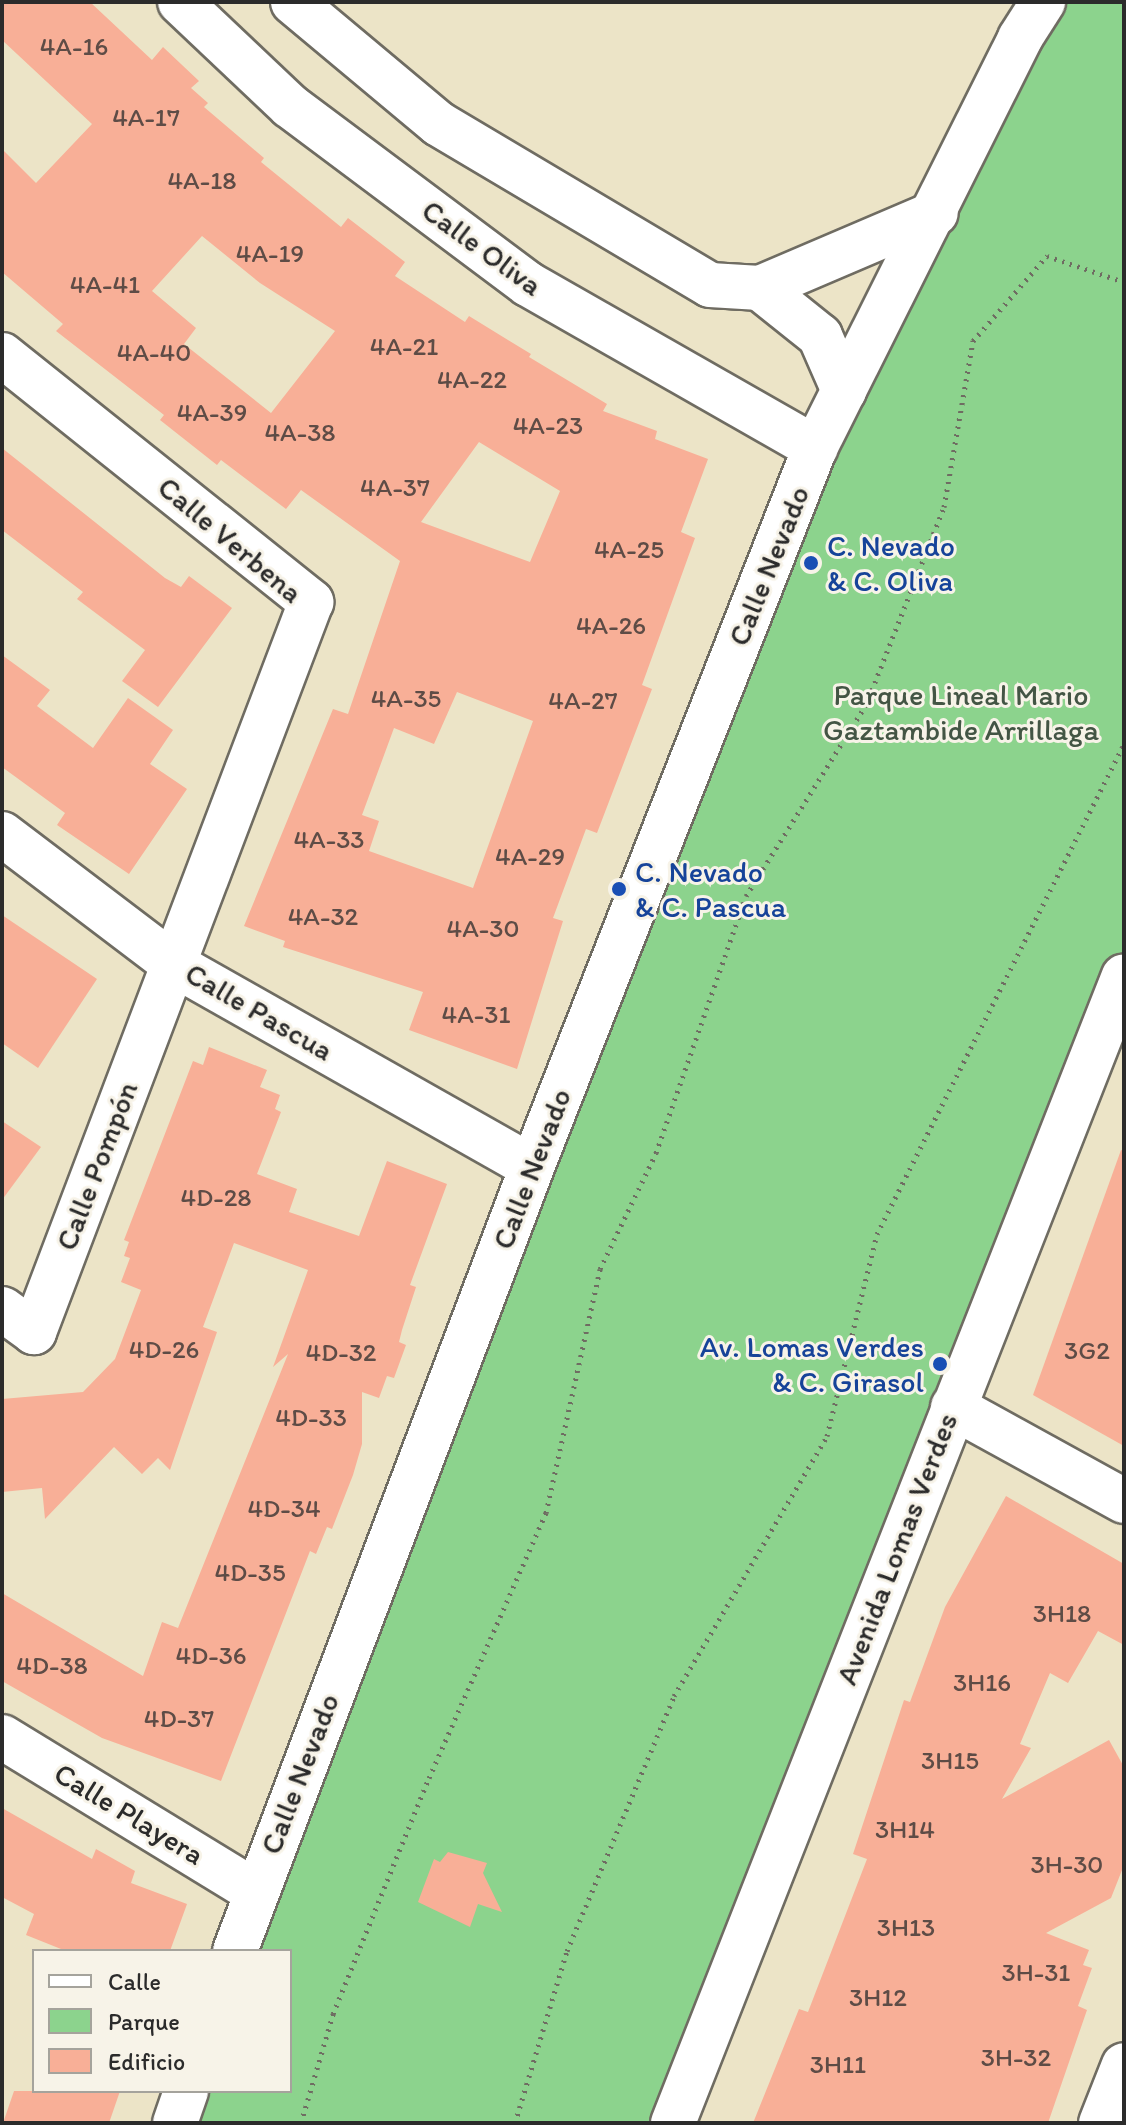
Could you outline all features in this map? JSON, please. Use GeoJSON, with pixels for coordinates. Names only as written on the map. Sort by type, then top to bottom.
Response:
{"type":"FeatureCollection","features":[{"type":"Feature","properties":{"kind":"street","name":"Calle Oliva"},"geometry":{"type":"LineString","coordinates":[[180,2],[290,106],[528,284],[815,448]]}},
{"type":"Feature","properties":{"kind":"street"},"geometry":{"type":"LineString","coordinates":[[293,2],[439,124],[710,285],[760,288],[936,213]]}},
{"type":"Feature","properties":{"kind":"street","name":"Calle Nevado"},"geometry":{"type":"LineString","coordinates":[[236,1949],[532,1167],[815,448],[936,213],[1020,38],[1043,2]]}},
{"type":"Feature","properties":{"kind":"street"},"geometry":{"type":"LineString","coordinates":[[760,288],[820,336],[844,391]]}},
{"type":"Feature","properties":{"kind":"street","name":"Calle Verbena"},"geometry":{"type":"LineString","coordinates":[[2,355],[311,602],[173,964]]}},
{"type":"Feature","properties":{"kind":"street","name":"Calle Pascua"},"geometry":{"type":"LineString","coordinates":[[2,834],[173,964],[532,1167]]}},
{"type":"Feature","properties":{"kind":"street","name":"Calle Pompón"},"geometry":{"type":"LineString","coordinates":[[2,1309],[34,1332],[173,964]]}},
{"type":"Feature","properties":{"kind":"street","name":"Avenida Lomas Verdes"},"geometry":{"type":"LineString","coordinates":[[673,2123],[1124,976]]}},
{"type":"Feature","properties":{"kind":"street"},"geometry":{"type":"LineString","coordinates":[[953,1407],[1124,1501]]}},
{"type":"Feature","properties":{"kind":"street","name":"Calle Playera"},"geometry":{"type":"LineString","coordinates":[[2,1737],[256,1892]]}},
{"type":"Feature","properties":{"kind":"street"},"geometry":{"type":"LineString","coordinates":[[1101,2123],[1124,2065]]}},
{"type":"Feature","properties":{"kind":"street"},"geometry":{"type":"LineString","coordinates":[[175,2123],[185,2093]]}},
{"type":"Feature","properties":{"kind":"path"},"geometry":{"type":"LineString","coordinates":[[301,2123],[333,2014],[429,1778],[546,1513],[600,1269],[656,1153],[746,896],[866,705],[944,507],[973,341],[1047,256],[1124,282]]}},
{"type":"Feature","properties":{"kind":"path"},"geometry":{"type":"LineString","coordinates":[[515,2123],[567,1951],[674,1696],[827,1436],[877,1234],[1124,744]]}},
{"type":"Feature","properties":{"kind":"green space","name":"Parque Lineal Mario Gaztambide Arrillaga"},"geometry":{"type":"Polygon","coordinates":[[[1043,2],[1124,2],[1124,976],[673,2123],[175,2123],[185,2093],[292,2093],[292,1949],[236,1949],[815,448],[1043,2]]]}},
{"type":"Feature","properties":{"kind":"building"},"geometry":{"type":"Polygon","coordinates":[[[2,2],[90,2],[152,60],[163,47],[199,81],[191,88],[208,103],[204,107],[264,158],[261,162],[341,227],[348,218],[405,262],[395,276],[465,322],[469,316],[531,354],[529,357],[607,404],[603,411],[657,431],[655,439],[708,459],[681,532],[695,538],[642,685],[652,689],[597,833],[586,829],[553,918],[563,921],[517,1069],[409,1030],[423,992],[283,947],[285,941],[244,926],[333,709],[348,714],[400,561],[301,490],[286,509],[221,460],[217,465],[160,420],[164,415],[56,331],[63,324],[2,272],[2,149],[36,183],[92,124],[2,40],[2,2]],[[202,236],[152,291],[196,328],[184,344],[271,413],[335,331],[260,283],[202,236]],[[479,442],[421,522],[530,562],[560,491],[479,442]],[[457,692],[434,744],[394,728],[362,815],[379,821],[369,851],[473,888],[533,721],[457,692]]]}},
{"type":"Feature","properties":{"kind":"building"},"geometry":{"type":"Polygon","coordinates":[[[2,448],[165,578],[181,587],[189,576],[232,608],[158,707],[122,681],[145,650],[77,599],[83,592],[2,530],[2,448]]]}},
{"type":"Feature","properties":{"kind":"building"},"geometry":{"type":"Polygon","coordinates":[[[2,655],[50,690],[37,706],[93,748],[128,698],[173,730],[150,764],[187,789],[129,874],[57,825],[65,813],[2,767],[2,655]]]}},
{"type":"Feature","properties":{"kind":"building"},"geometry":{"type":"Polygon","coordinates":[[[2,915],[97,979],[38,1068],[2,1043],[2,915]]]}},
{"type":"Feature","properties":{"kind":"building"},"geometry":{"type":"Polygon","coordinates":[[[209,1047],[267,1070],[260,1087],[280,1095],[275,1109],[281,1112],[257,1174],[297,1189],[289,1212],[359,1236],[387,1161],[447,1184],[410,1285],[416,1287],[399,1342],[406,1345],[394,1378],[387,1376],[379,1398],[362,1392],[362,1444],[353,1475],[332,1529],[327,1527],[316,1554],[310,1551],[221,1781],[102,1738],[2,1681],[2,1593],[143,1676],[162,1622],[178,1628],[288,1354],[273,1367],[308,1270],[234,1243],[203,1327],[217,1332],[170,1470],[158,1458],[142,1474],[114,1447],[45,1519],[42,1488],[2,1492],[2,1399],[83,1392],[115,1359],[141,1290],[121,1282],[130,1258],[124,1256],[129,1242],[124,1240],[193,1061],[203,1065],[209,1047]]]}},
{"type":"Feature","properties":{"kind":"building"},"geometry":{"type":"Polygon","coordinates":[[[2,1121],[41,1147],[2,1200],[2,1121]]]}},
{"type":"Feature","properties":{"kind":"building"},"geometry":{"type":"Polygon","coordinates":[[[1121,1150],[1124,1151],[1124,1446],[1033,1395],[1121,1150]]]}},
{"type":"Feature","properties":{"kind":"building"},"geometry":{"type":"Polygon","coordinates":[[[1006,1496],[1124,1564],[1124,1645],[1098,1631],[1068,1683],[1050,1673],[1020,1744],[1031,1748],[1002,1799],[1109,1740],[1124,1767],[1124,1865],[1111,1898],[1046,1933],[1089,1950],[1083,1965],[1092,1968],[1078,2006],[1087,2010],[1048,2123],[753,2123],[799,2009],[808,2012],[867,1859],[853,1854],[904,1700],[910,1702],[945,1607],[1006,1496]]]}},
{"type":"Feature","properties":{"kind":"building"},"geometry":{"type":"Polygon","coordinates":[[[2,1808],[92,1859],[96,1849],[135,1871],[131,1883],[187,1904],[171,1949],[61,1949],[26,1935],[34,1914],[2,1897],[2,1808]]]}},
{"type":"Feature","properties":{"kind":"building"},"geometry":{"type":"Polygon","coordinates":[[[448,1852],[487,1863],[483,1873],[502,1912],[478,1904],[470,1927],[418,1902],[434,1859],[440,1862],[448,1852]]]}},
{"type":"Feature","properties":{"kind":"building"},"geometry":{"type":"Polygon","coordinates":[[[14,2091],[119,2093],[109,2123],[3,2123],[14,2091]]]}},
{"type":"Feature","properties":{"kind":"place","name":"C. Nevado & C. Oliva"},"geometry":{"type":"Point","coordinates":[811,563]}},
{"type":"Feature","properties":{"kind":"place","name":"C. Nevado & C. Pascua"},"geometry":{"type":"Point","coordinates":[619,889]}},
{"type":"Feature","properties":{"kind":"place","name":"Av. Lomas Verdes & C. Girasol"},"geometry":{"type":"Point","coordinates":[940,1364]}}]}
